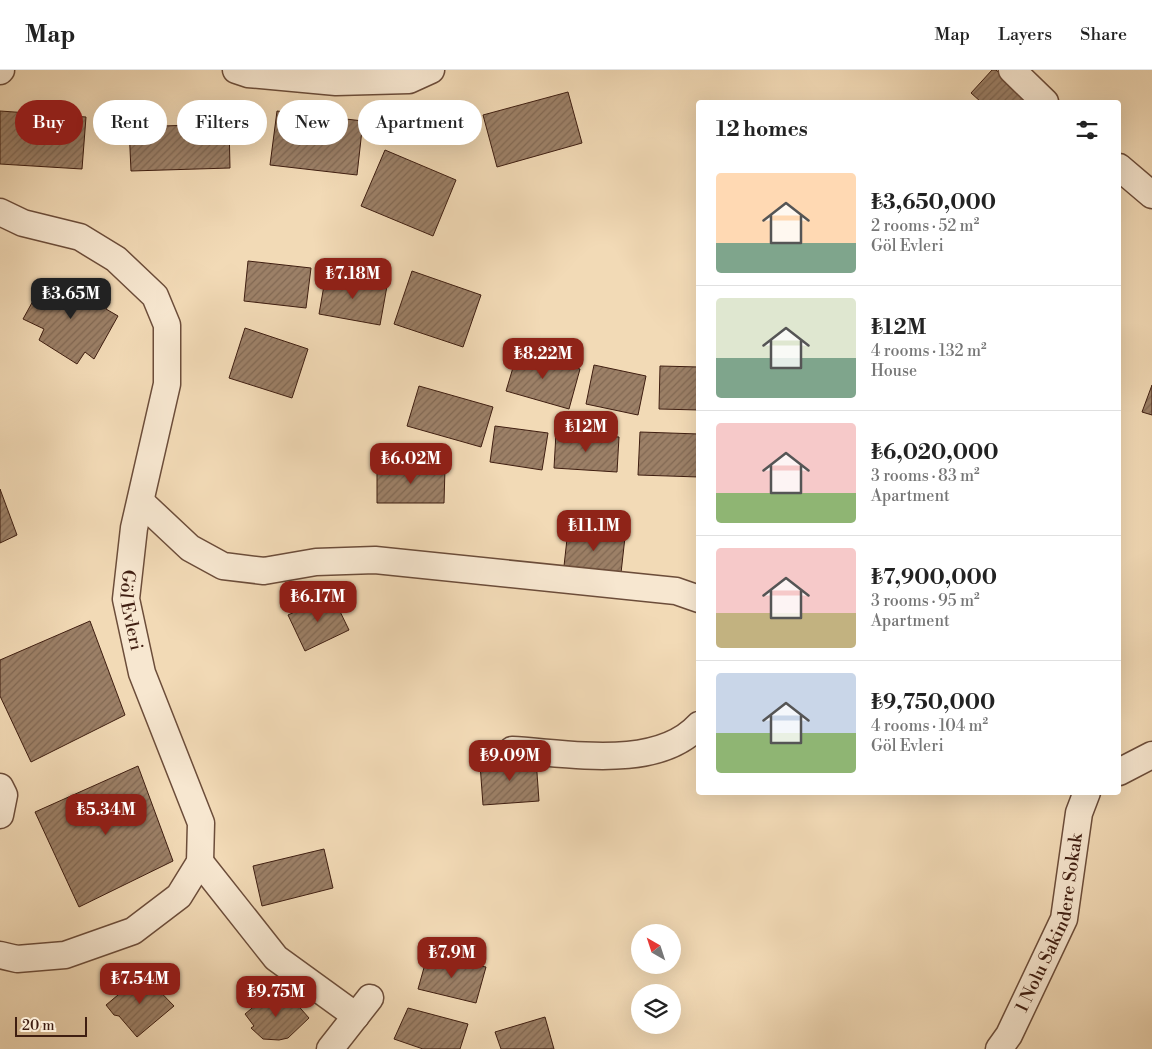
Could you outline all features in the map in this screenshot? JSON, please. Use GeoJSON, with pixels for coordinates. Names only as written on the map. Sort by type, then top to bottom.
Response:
{"type":"FeatureCollection","features":[{"type":"Feature","properties":{"kind":"street"},"geometry":{"type":"LineString","coordinates":[[236,70],[248,74],[336,82],[409,80],[431,70]]}},
{"type":"Feature","properties":{"kind":"street"},"geometry":{"type":"LineString","coordinates":[[1012,70],[1043,100]]}},
{"type":"Feature","properties":{"kind":"street"},"geometry":{"type":"LineString","coordinates":[[1121,169],[1152,195]]}},
{"type":"Feature","properties":{"kind":"street","name":"Göl Evleri"},"geometry":{"type":"LineString","coordinates":[[0,212],[22,223],[80,237],[116,260],[155,296],[167,325],[167,384],[134,528],[126,600],[142,673],[201,823],[200,862]]}},
{"type":"Feature","properties":{"kind":"street"},"geometry":{"type":"LineString","coordinates":[[141,502],[190,548],[223,566],[264,571],[316,562],[374,560],[676,591],[696,598]]}},
{"type":"Feature","properties":{"kind":"street"},"geometry":{"type":"LineString","coordinates":[[512,750],[618,757],[659,749],[691,734],[696,728]]}},
{"type":"Feature","properties":{"kind":"street"},"geometry":{"type":"LineString","coordinates":[[1121,771],[1152,755]]}},
{"type":"Feature","properties":{"kind":"street"},"geometry":{"type":"LineString","coordinates":[[0,787],[4,795],[0,815]]}},
{"type":"Feature","properties":{"kind":"street","name":"1 Nolu Sakindere Sokak"},"geometry":{"type":"LineString","coordinates":[[999,1049],[1009,1035],[1064,919],[1079,813],[1086,795]]}},
{"type":"Feature","properties":{"kind":"street"},"geometry":{"type":"LineString","coordinates":[[0,955],[17,959],[65,955],[133,931],[179,896],[200,862],[276,958],[363,1007],[330,1049]]}},
{"type":"Feature","properties":{"kind":"building"},"geometry":{"type":"Polygon","coordinates":[[[992,70],[996,70],[1025,97],[1022,100],[979,100],[971,93],[992,70]]]}},
{"type":"Feature","properties":{"kind":"building"},"geometry":{"type":"Polygon","coordinates":[[[568,92],[582,143],[497,167],[483,115],[568,92]]]}},
{"type":"Feature","properties":{"kind":"building"},"geometry":{"type":"Polygon","coordinates":[[[0,111],[15,112],[15,145],[83,145],[83,117],[86,117],[82,169],[0,164],[0,111]]]}},
{"type":"Feature","properties":{"kind":"building"},"geometry":{"type":"Polygon","coordinates":[[[277,111],[277,145],[348,145],[348,119],[358,120],[358,145],[360,145],[357,175],[270,165],[277,111]]]}},
{"type":"Feature","properties":{"kind":"building"},"geometry":{"type":"Polygon","coordinates":[[[167,126],[177,126],[177,145],[229,145],[230,168],[131,171],[130,145],[167,145],[167,126]]]}},
{"type":"Feature","properties":{"kind":"building"},"geometry":{"type":"Polygon","coordinates":[[[385,150],[456,180],[433,236],[361,206],[385,150]]]}},
{"type":"Feature","properties":{"kind":"building"},"geometry":{"type":"Polygon","coordinates":[[[248,261],[311,268],[306,308],[244,301],[248,261]]]}},
{"type":"Feature","properties":{"kind":"building"},"geometry":{"type":"Polygon","coordinates":[[[412,271],[481,295],[463,347],[394,324],[412,271]]]}},
{"type":"Feature","properties":{"kind":"building"},"geometry":{"type":"Polygon","coordinates":[[[326,274],[387,286],[380,325],[319,314],[326,274]]]}},
{"type":"Feature","properties":{"kind":"building"},"geometry":{"type":"Polygon","coordinates":[[[44,281],[65,293],[72,282],[110,302],[106,309],[118,316],[94,359],[85,352],[77,364],[39,340],[44,329],[23,319],[44,281]]]}},
{"type":"Feature","properties":{"kind":"building"},"geometry":{"type":"Polygon","coordinates":[[[245,328],[308,349],[292,398],[229,378],[245,328]]]}},
{"type":"Feature","properties":{"kind":"building"},"geometry":{"type":"Polygon","coordinates":[[[518,351],[580,369],[569,409],[506,391],[518,351]]]}},
{"type":"Feature","properties":{"kind":"building"},"geometry":{"type":"Polygon","coordinates":[[[594,365],[646,376],[638,415],[586,404],[594,365]]]}},
{"type":"Feature","properties":{"kind":"building"},"geometry":{"type":"Polygon","coordinates":[[[660,366],[696,367],[696,410],[659,409],[660,366]]]}},
{"type":"Feature","properties":{"kind":"building"},"geometry":{"type":"Polygon","coordinates":[[[1152,385],[1152,415],[1142,412],[1152,385]]]}},
{"type":"Feature","properties":{"kind":"building"},"geometry":{"type":"Polygon","coordinates":[[[419,386],[493,407],[481,447],[407,426],[419,386]]]}},
{"type":"Feature","properties":{"kind":"building"},"geometry":{"type":"Polygon","coordinates":[[[495,426],[548,433],[542,470],[490,462],[495,426]]]}},
{"type":"Feature","properties":{"kind":"building"},"geometry":{"type":"Polygon","coordinates":[[[640,432],[696,434],[696,477],[638,475],[640,432]]]}},
{"type":"Feature","properties":{"kind":"building"},"geometry":{"type":"Polygon","coordinates":[[[556,433],[619,437],[617,472],[554,468],[556,433]]]}},
{"type":"Feature","properties":{"kind":"building"},"geometry":{"type":"Polygon","coordinates":[[[377,468],[445,468],[444,503],[377,503],[377,468]]]}},
{"type":"Feature","properties":{"kind":"building"},"geometry":{"type":"Polygon","coordinates":[[[0,489],[17,535],[0,543],[0,489]]]}},
{"type":"Feature","properties":{"kind":"building"},"geometry":{"type":"Polygon","coordinates":[[[568,530],[625,537],[621,573],[564,566],[568,530]]]}},
{"type":"Feature","properties":{"kind":"building"},"geometry":{"type":"Polygon","coordinates":[[[332,595],[349,630],[305,651],[288,615],[332,595]]]}},
{"type":"Feature","properties":{"kind":"building"},"geometry":{"type":"Polygon","coordinates":[[[90,621],[125,715],[31,762],[0,696],[0,660],[90,621]]]}},
{"type":"Feature","properties":{"kind":"building"},"geometry":{"type":"Polygon","coordinates":[[[536,759],[539,801],[483,805],[480,764],[536,759]]]}},
{"type":"Feature","properties":{"kind":"building"},"geometry":{"type":"Polygon","coordinates":[[[138,766],[173,861],[79,907],[35,812],[138,766]]]}},
{"type":"Feature","properties":{"kind":"building"},"geometry":{"type":"Polygon","coordinates":[[[324,849],[333,888],[262,906],[253,866],[324,849]]]}},
{"type":"Feature","properties":{"kind":"building"},"geometry":{"type":"Polygon","coordinates":[[[427,957],[486,967],[476,1003],[418,989],[427,957]]]}},
{"type":"Feature","properties":{"kind":"building"},"geometry":{"type":"Polygon","coordinates":[[[143,974],[174,1006],[137,1037],[119,1016],[114,1015],[106,1005],[143,974]]]}},
{"type":"Feature","properties":{"kind":"building"},"geometry":{"type":"Polygon","coordinates":[[[270,993],[277,1000],[287,993],[309,1018],[288,1038],[279,1040],[263,1039],[251,1028],[254,1026],[245,1014],[270,993]]]}},
{"type":"Feature","properties":{"kind":"building"},"geometry":{"type":"Polygon","coordinates":[[[408,1008],[468,1024],[460,1049],[423,1049],[394,1039],[408,1008]]]}},
{"type":"Feature","properties":{"kind":"building"},"geometry":{"type":"Polygon","coordinates":[[[545,1017],[554,1049],[501,1049],[495,1032],[545,1017]]]}}]}
